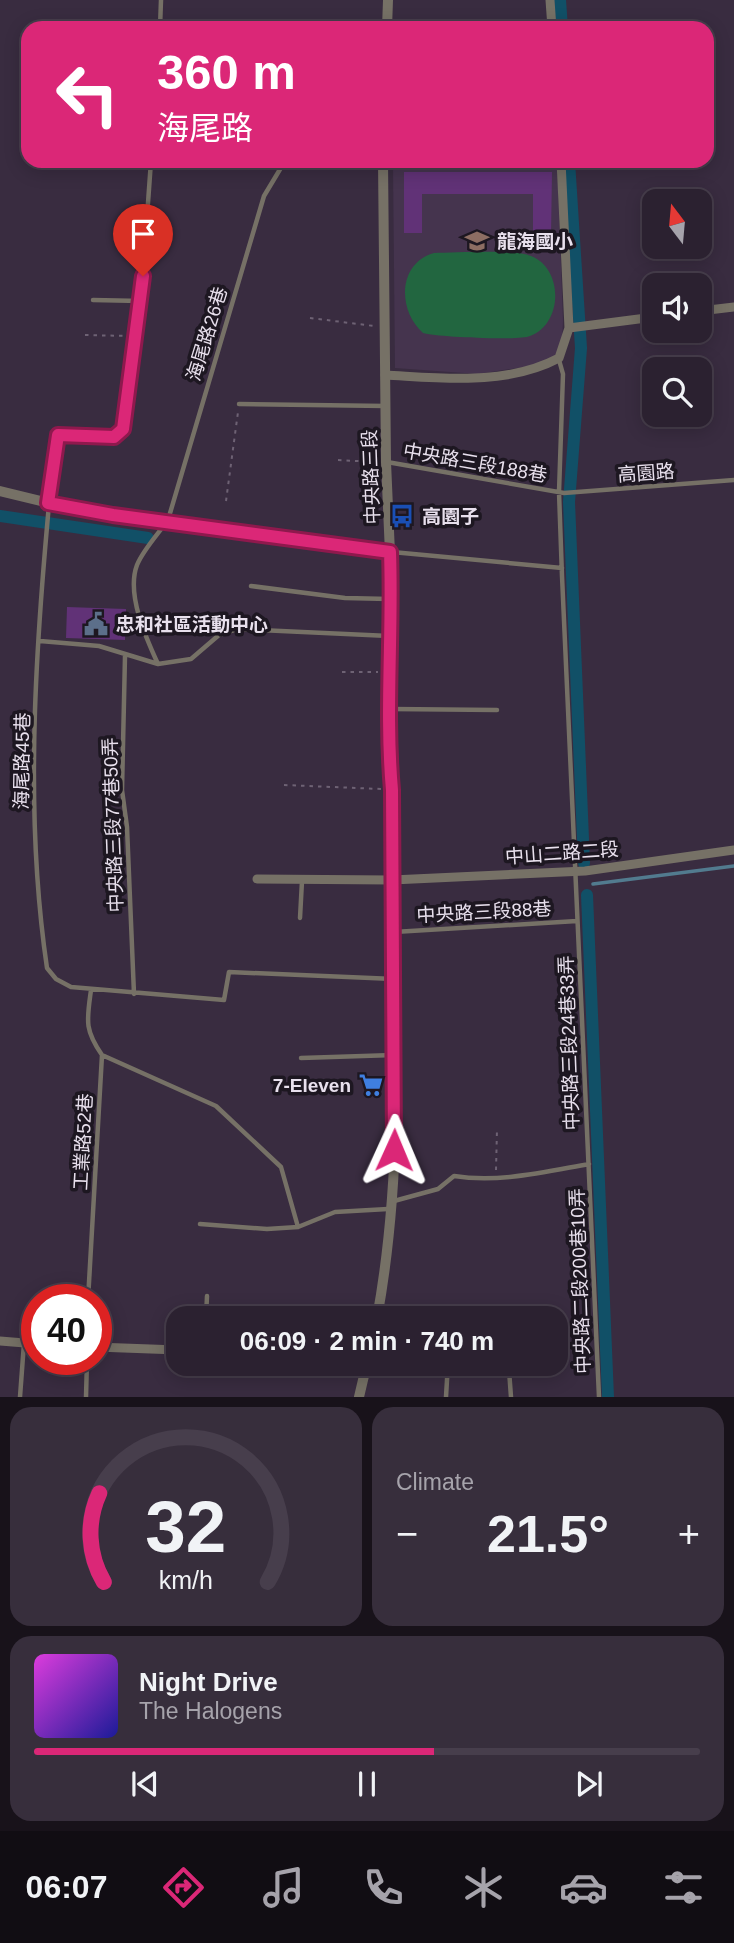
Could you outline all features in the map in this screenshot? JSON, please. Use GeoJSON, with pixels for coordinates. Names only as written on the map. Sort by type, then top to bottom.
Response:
{"type":"FeatureCollection","features":[{"type":"Feature","properties":{"kind":"street"},"geometry":{"type":"LineString","coordinates":[[387,21],[388,0]]}},
{"type":"Feature","properties":{"kind":"street"},"geometry":{"type":"LineString","coordinates":[[550,0],[552,21]]}},
{"type":"Feature","properties":{"kind":"street","name":"中央路三段"},"geometry":{"type":"LineString","coordinates":[[379,1306],[392,1205],[394,1055],[392,790],[388,746],[392,599],[386,462],[383,168]]}},
{"type":"Feature","properties":{"kind":"street"},"geometry":{"type":"LineString","coordinates":[[385,375],[484,377],[537,370],[559,358],[573,327],[562,168]]}},
{"type":"Feature","properties":{"kind":"street"},"geometry":{"type":"LineString","coordinates":[[712,310],[734,307]]}},
{"type":"Feature","properties":{"kind":"street"},"geometry":{"type":"LineString","coordinates":[[573,327],[642,318]]}},
{"type":"Feature","properties":{"kind":"street"},"geometry":{"type":"LineString","coordinates":[[0,491],[113,515],[168,520],[390,552]]}},
{"type":"Feature","properties":{"kind":"street","name":"中山二路二段"},"geometry":{"type":"LineString","coordinates":[[257,879],[392,880],[576,872],[734,850]]}},
{"type":"Feature","properties":{"kind":"street"},"geometry":{"type":"LineString","coordinates":[[0,1341],[21,1343]]}},
{"type":"Feature","properties":{"kind":"street"},"geometry":{"type":"LineString","coordinates":[[112,1348],[166,1350]]}},
{"type":"Feature","properties":{"kind":"street"},"geometry":{"type":"LineString","coordinates":[[359,1397],[364,1376]]}},
{"type":"Feature","properties":{"kind":"lane"},"geometry":{"type":"LineString","coordinates":[[160,21],[162,0]]}},
{"type":"Feature","properties":{"kind":"lane"},"geometry":{"type":"LineString","coordinates":[[136,336],[141,301],[150,168]]}},
{"type":"Feature","properties":{"kind":"lane","name":"海尾路26巷"},"geometry":{"type":"LineString","coordinates":[[158,664],[146,636],[134,585],[137,565],[168,520],[264,196],[282,168]]}},
{"type":"Feature","properties":{"kind":"lane"},"geometry":{"type":"LineString","coordinates":[[93,300],[141,301]]}},
{"type":"Feature","properties":{"kind":"lane","name":"海尾路45巷"},"geometry":{"type":"LineString","coordinates":[[136,336],[123,429],[114,437],[58,435],[48,503],[40,641],[35,853],[47,968],[56,979],[71,987],[225,1000],[229,972],[394,979]]}},
{"type":"Feature","properties":{"kind":"lane","name":"中央路三段24巷33弄"},"geometry":{"type":"LineString","coordinates":[[559,358],[562,374],[562,568],[589,1164]]}},
{"type":"Feature","properties":{"kind":"lane"},"geometry":{"type":"LineString","coordinates":[[239,404],[387,406]]}},
{"type":"Feature","properties":{"kind":"lane","name":"中央路三段188巷"},"geometry":{"type":"LineString","coordinates":[[386,462],[562,492]]}},
{"type":"Feature","properties":{"kind":"lane","name":"高園路"},"geometry":{"type":"LineString","coordinates":[[562,492],[734,480]]}},
{"type":"Feature","properties":{"kind":"lane"},"geometry":{"type":"LineString","coordinates":[[390,552],[562,568]]}},
{"type":"Feature","properties":{"kind":"lane"},"geometry":{"type":"LineString","coordinates":[[251,586],[345,598],[392,599]]}},
{"type":"Feature","properties":{"kind":"lane"},"geometry":{"type":"LineString","coordinates":[[40,641],[99,646],[158,664],[191,659],[219,635],[237,629],[392,636]]}},
{"type":"Feature","properties":{"kind":"lane","name":"中央路三段77巷50弄"},"geometry":{"type":"LineString","coordinates":[[125,656],[122,790],[127,827],[134,994]]}},
{"type":"Feature","properties":{"kind":"lane"},"geometry":{"type":"LineString","coordinates":[[390,709],[497,710]]}},
{"type":"Feature","properties":{"kind":"lane"},"geometry":{"type":"LineString","coordinates":[[300,918],[302,881]]}},
{"type":"Feature","properties":{"kind":"lane","name":"中央路三段88巷"},"geometry":{"type":"LineString","coordinates":[[393,932],[578,921]]}},
{"type":"Feature","properties":{"kind":"lane"},"geometry":{"type":"LineString","coordinates":[[91,990],[86,1024],[90,1038],[102,1055],[216,1106],[281,1167],[298,1227]]}},
{"type":"Feature","properties":{"kind":"lane","name":"工業路52巷"},"geometry":{"type":"LineString","coordinates":[[89,1284],[102,1055]]}},
{"type":"Feature","properties":{"kind":"lane"},"geometry":{"type":"LineString","coordinates":[[301,1058],[394,1055]]}},
{"type":"Feature","properties":{"kind":"lane"},"geometry":{"type":"LineString","coordinates":[[200,1224],[267,1229],[298,1227],[335,1212],[392,1205],[438,1189],[454,1176],[495,1178],[589,1164]]}},
{"type":"Feature","properties":{"kind":"lane","name":"中央路二段200巷10弄"},"geometry":{"type":"LineString","coordinates":[[589,1164],[599,1397]]}},
{"type":"Feature","properties":{"kind":"lane"},"geometry":{"type":"LineString","coordinates":[[207,1296],[207,1306]]}},
{"type":"Feature","properties":{"kind":"lane"},"geometry":{"type":"LineString","coordinates":[[20,1397],[22,1375]]}},
{"type":"Feature","properties":{"kind":"lane"},"geometry":{"type":"LineString","coordinates":[[86,1397],[87,1375]]}},
{"type":"Feature","properties":{"kind":"lane"},"geometry":{"type":"LineString","coordinates":[[446,1397],[447,1376]]}},
{"type":"Feature","properties":{"kind":"lane"},"geometry":{"type":"LineString","coordinates":[[509,1376],[511,1397]]}},
{"type":"Feature","properties":{"kind":"path"},"geometry":{"type":"LineString","coordinates":[[310,318],[386,327]]}},
{"type":"Feature","properties":{"kind":"path"},"geometry":{"type":"LineString","coordinates":[[85,335],[136,336]]}},
{"type":"Feature","properties":{"kind":"path"},"geometry":{"type":"LineString","coordinates":[[226,501],[239,404]]}},
{"type":"Feature","properties":{"kind":"path"},"geometry":{"type":"LineString","coordinates":[[338,460],[386,462]]}},
{"type":"Feature","properties":{"kind":"path"},"geometry":{"type":"LineString","coordinates":[[342,672],[390,672]]}},
{"type":"Feature","properties":{"kind":"path"},"geometry":{"type":"LineString","coordinates":[[284,785],[392,790]]}},
{"type":"Feature","properties":{"kind":"path"},"geometry":{"type":"LineString","coordinates":[[495,1178],[497,1129]]}},
{"type":"Feature","properties":{"kind":"shaded area","name":"龍海國小"},"geometry":{"type":"Polygon","coordinates":[[[393,168],[557,168],[563,321],[562,342],[555,357],[543,364],[478,374],[395,368],[393,168]]]}},
{"type":"Feature","properties":{"kind":"green space"},"geometry":{"type":"Polygon","coordinates":[[[434,253],[523,254],[542,262],[554,283],[554,308],[549,320],[541,329],[523,337],[477,338],[423,333],[409,312],[405,288],[413,266],[434,253]]]}},
{"type":"Feature","properties":{"kind":"building"},"geometry":{"type":"Polygon","coordinates":[[[404,172],[552,172],[551,236],[533,236],[533,194],[422,194],[422,233],[404,233],[404,172]]]}},
{"type":"Feature","properties":{"kind":"building","name":"忠和社區活動中心"},"geometry":{"type":"Polygon","coordinates":[[[67,607],[126,609],[125,640],[66,638],[67,607]]]}},
{"type":"Feature","properties":{"kind":"waterway"},"geometry":{"type":"LineString","coordinates":[[560,0],[562,21]]}},
{"type":"Feature","properties":{"kind":"waterway"},"geometry":{"type":"LineString","coordinates":[[569,168],[581,348],[569,502],[584,863]]}},
{"type":"Feature","properties":{"kind":"waterway"},"geometry":{"type":"LineString","coordinates":[[0,516],[148,538]]}},
{"type":"Feature","properties":{"kind":"waterway"},"geometry":{"type":"LineString","coordinates":[[593,884],[734,866]]}},
{"type":"Feature","properties":{"kind":"waterway"},"geometry":{"type":"LineString","coordinates":[[587,895],[608,1397]]}},
{"type":"Feature","properties":{"kind":"place","name":"龍海國小"},"geometry":{"type":"Point","coordinates":[477,241]}},
{"type":"Feature","properties":{"kind":"place","name":"高園子"},"geometry":{"type":"Point","coordinates":[402,516]}},
{"type":"Feature","properties":{"kind":"place","name":"忠和社區活動中心"},"geometry":{"type":"Point","coordinates":[96,624]}},
{"type":"Feature","properties":{"kind":"place","name":"7-Eleven"},"geometry":{"type":"Point","coordinates":[371,1085]}},
{"type":"Feature","properties":{"kind":"route"},"geometry":{"type":"LineString","coordinates":[[143,276],[123,429],[114,437],[65,433],[58,435],[55,438],[48,503],[78,510],[305,538],[390,552],[392,636],[388,746],[392,790],[396,1096],[394,1150]]}}]}
